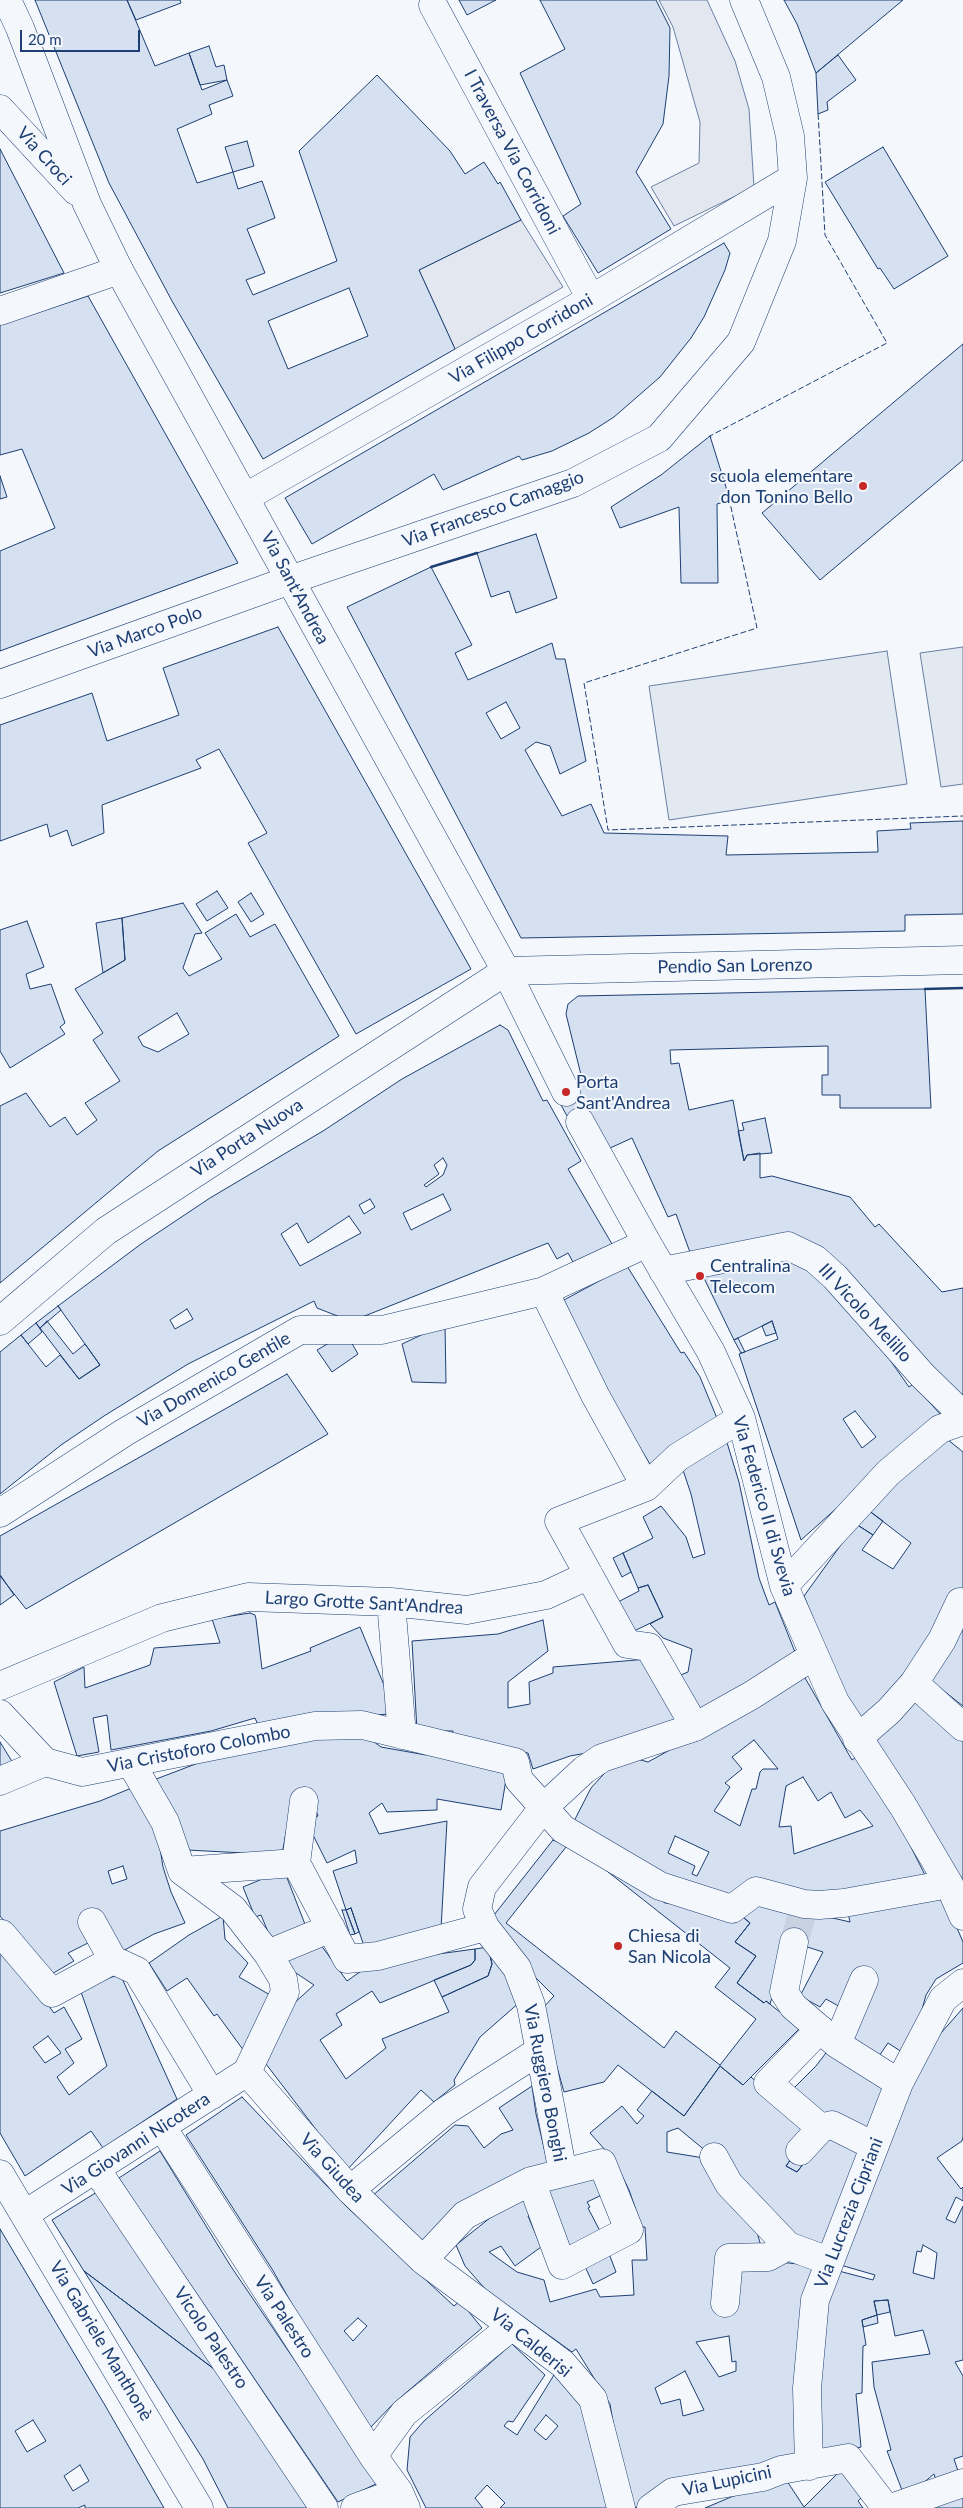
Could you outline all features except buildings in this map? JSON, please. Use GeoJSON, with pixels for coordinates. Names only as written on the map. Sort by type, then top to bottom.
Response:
{"type":"FeatureCollection","features":[{"type":"Feature","properties":{"kind":"street"},"geometry":{"type":"LineString","coordinates":[[7,0],[20,28],[87,204]]}},
{"type":"Feature","properties":{"kind":"street","name":"Via Francesco Camaggio"},"geometry":{"type":"LineString","coordinates":[[290,580],[573,483],[659,438],[740,342],[782,241],[793,178],[790,136],[776,77],[744,0]]}},
{"type":"Feature","properties":{"kind":"street","name":"I Traversa Via Corridoni"},"geometry":{"type":"LineString","coordinates":[[433,5],[591,299]]}},
{"type":"Feature","properties":{"kind":"street","name":"Via Croci"},"geometry":{"type":"LineString","coordinates":[[0,109],[87,204]]}},
{"type":"Feature","properties":{"kind":"street","name":"Via Filippo Corridoni"},"geometry":{"type":"LineString","coordinates":[[246,497],[591,299],[793,178]]}},
{"type":"Feature","properties":{"kind":"street","name":"Via Sant'Andrea"},"geometry":{"type":"LineString","coordinates":[[87,204],[119,270],[506,971]]}},
{"type":"Feature","properties":{"kind":"street"},"geometry":{"type":"LineString","coordinates":[[0,311],[119,270]]}},
{"type":"Feature","properties":{"kind":"street","name":"Via Marco Polo"},"geometry":{"type":"LineString","coordinates":[[0,684],[290,580]]}},
{"type":"Feature","properties":{"kind":"street","name":"Pendio San Lorenzo"},"geometry":{"type":"LineString","coordinates":[[506,971],[963,960]]}},
{"type":"Feature","properties":{"kind":"street"},"geometry":{"type":"LineString","coordinates":[[506,971],[566,1092]]}},
{"type":"Feature","properties":{"kind":"street","name":"Via Porta Nuova"},"geometry":{"type":"LineString","coordinates":[[0,1321],[106,1231],[506,971]]}},
{"type":"Feature","properties":{"kind":"street","name":"Via Federico II di Svevia"},"geometry":{"type":"LineString","coordinates":[[580,1122],[647,1243],[711,1352],[741,1418],[784,1586],[813,1656],[835,1702],[857,1739],[903,1806],[949,1884],[963,1916]]}},
{"type":"Feature","properties":{"kind":"street","name":"Via Domenico Gentile"},"geometry":{"type":"LineString","coordinates":[[0,1513],[125,1432],[300,1330],[382,1330],[544,1291],[647,1243]]}},
{"type":"Feature","properties":{"kind":"street","name":"III Vicolo Melillo"},"geometry":{"type":"LineString","coordinates":[[663,1271],[788,1246],[815,1259],[835,1277],[922,1375],[963,1415]]}},
{"type":"Feature","properties":{"kind":"street"},"geometry":{"type":"LineString","coordinates":[[544,1291],[594,1395],[646,1487]]}},
{"type":"Feature","properties":{"kind":"street"},"geometry":{"type":"LineString","coordinates":[[695,1727],[649,1647],[627,1644],[559,1521],[646,1487],[678,1457],[741,1418]]}},
{"type":"Feature","properties":{"kind":"street"},"geometry":{"type":"LineString","coordinates":[[784,1586],[888,1473],[940,1429],[963,1421]]}},
{"type":"Feature","properties":{"kind":"street","name":"Largo Grotte Sant'Andrea"},"geometry":{"type":"LineString","coordinates":[[0,1686],[162,1618],[248,1597],[390,1602],[467,1610],[546,1595],[589,1575]]}},
{"type":"Feature","properties":{"kind":"street"},"geometry":{"type":"LineString","coordinates":[[390,1602],[402,1735]]}},
{"type":"Feature","properties":{"kind":"street"},"geometry":{"type":"LineString","coordinates":[[857,1739],[889,1711],[914,1683],[942,1640],[960,1602]]}},
{"type":"Feature","properties":{"kind":"street"},"geometry":{"type":"LineString","coordinates":[[304,1801],[296,1863],[347,1959],[378,1956],[485,1927],[477,1909],[482,1887],[542,1808],[584,1770],[602,1758],[695,1727],[752,1695],[813,1656]]}},
{"type":"Feature","properties":{"kind":"street"},"geometry":{"type":"LineString","coordinates":[[914,1683],[963,1728]]}},
{"type":"Feature","properties":{"kind":"street"},"geometry":{"type":"LineString","coordinates":[[0,1714],[45,1762],[0,1781]]}},
{"type":"Feature","properties":{"kind":"street","name":"Via Cristoforo Colombo"},"geometry":{"type":"LineString","coordinates":[[45,1762],[82,1772],[314,1726],[362,1725],[515,1762],[519,1780],[542,1808]]}},
{"type":"Feature","properties":{"kind":"street"},"geometry":{"type":"LineString","coordinates":[[131,1763],[165,1822],[182,1871],[233,1909],[268,1954],[283,1979],[285,1992],[247,2072]]}},
{"type":"Feature","properties":{"kind":"street"},"geometry":{"type":"LineString","coordinates":[[542,1808],[563,1829],[660,1886],[732,1909],[756,1891],[804,1908],[844,1903],[949,1884]]}},
{"type":"Feature","properties":{"kind":"street"},"geometry":{"type":"LineString","coordinates":[[182,1871],[296,1863]]}},
{"type":"Feature","properties":{"kind":"street"},"geometry":{"type":"LineString","coordinates":[[92,1922],[113,1960],[137,1971],[212,2095]]}},
{"type":"Feature","properties":{"kind":"street","name":"Via Ruggiero Bonghi"},"geometry":{"type":"LineString","coordinates":[[423,2260],[465,2215],[531,2181],[563,2173],[531,2005],[517,1968],[485,1927]]}},
{"type":"Feature","properties":{"kind":"street"},"geometry":{"type":"LineString","coordinates":[[268,1954],[331,1928]]}},
{"type":"Feature","properties":{"kind":"street"},"geometry":{"type":"LineString","coordinates":[[0,1936],[2,1934],[52,1993],[113,1960]]}},
{"type":"Feature","properties":{"kind":"street"},"geometry":{"type":"LineString","coordinates":[[794,1942],[784,1992],[793,2006],[828,2036],[899,2083]]}},
{"type":"Feature","properties":{"kind":"street"},"geometry":{"type":"LineString","coordinates":[[821,2128],[768,2083],[828,2036],[864,1980]]}},
{"type":"Feature","properties":{"kind":"street","name":"Via Lucrezia Cipriani"},"geometry":{"type":"LineString","coordinates":[[808,2466],[807,2388],[815,2300],[899,2083],[943,1999],[963,1983]]}},
{"type":"Feature","properties":{"kind":"street"},"geometry":{"type":"LineString","coordinates":[[350,2190],[444,2112],[539,2050]]}},
{"type":"Feature","properties":{"kind":"street","name":"Via Giovanni Nicotera"},"geometry":{"type":"LineString","coordinates":[[26,2214],[247,2072]]}},
{"type":"Feature","properties":{"kind":"street","name":"Via Giudea"},"geometry":{"type":"LineString","coordinates":[[247,2072],[350,2190],[423,2260]]}},
{"type":"Feature","properties":{"kind":"street"},"geometry":{"type":"LineString","coordinates":[[800,2151],[821,2128],[832,2124],[874,2146]]}},
{"type":"Feature","properties":{"kind":"street","name":"Via Palestro"},"geometry":{"type":"LineString","coordinates":[[162,2127],[403,2500]]}},
{"type":"Feature","properties":{"kind":"street"},"geometry":{"type":"LineString","coordinates":[[714,2157],[729,2184],[788,2246],[829,2261]]}},
{"type":"Feature","properties":{"kind":"street"},"geometry":{"type":"LineString","coordinates":[[531,2181],[562,2266],[629,2230],[602,2163],[563,2173]]}},
{"type":"Feature","properties":{"kind":"street","name":"Vicolo Palestro"},"geometry":{"type":"LineString","coordinates":[[96,2169],[324,2508]]}},
{"type":"Feature","properties":{"kind":"street","name":"Via Gabriele Manthonè"},"geometry":{"type":"LineString","coordinates":[[0,2174],[26,2214],[199,2508]]}},
{"type":"Feature","properties":{"kind":"street"},"geometry":{"type":"LineString","coordinates":[[725,2303],[729,2258],[768,2256],[788,2246]]}},
{"type":"Feature","properties":{"kind":"street","name":"Via Calderisi"},"geometry":{"type":"LineString","coordinates":[[423,2260],[563,2364],[593,2399],[621,2508]]}},
{"type":"Feature","properties":{"kind":"street"},"geometry":{"type":"LineString","coordinates":[[373,2456],[404,2413],[511,2326]]}},
{"type":"Feature","properties":{"kind":"street","name":"Via Lupicini"},"geometry":{"type":"LineString","coordinates":[[651,2508],[673,2492],[763,2477],[781,2470],[848,2458],[886,2508]]}},
{"type":"Feature","properties":{"kind":"street"},"geometry":{"type":"LineString","coordinates":[[891,2508],[963,2484]]}},
{"type":"Feature","properties":{"kind":"street"},"geometry":{"type":"LineString","coordinates":[[355,2508],[403,2500]]}},
{"type":"Feature","properties":{"kind":"shaded area"},"geometry":{"type":"Polygon","coordinates":[[[659,0],[707,0],[735,61],[749,109],[754,187],[674,226],[651,187],[699,163],[700,122],[673,27],[659,0]]]}},
{"type":"Feature","properties":{"kind":"shaded area"},"geometry":{"type":"Polygon","coordinates":[[[521,220],[563,287],[455,349],[419,270],[521,220]]]}},
{"type":"Feature","properties":{"kind":"shaded area"},"geometry":{"type":"Polygon","coordinates":[[[963,647],[963,784],[941,787],[920,653],[963,647]]]}},
{"type":"Feature","properties":{"kind":"shaded area"},"geometry":{"type":"Polygon","coordinates":[[[887,651],[907,784],[669,820],[649,686],[887,651]]]}},
{"type":"Feature","properties":{"kind":"tunnel"},"geometry":{"type":"LineString","coordinates":[[794,1942],[803,1911]]}},
{"type":"Feature","properties":{"kind":"fence"},"geometry":{"type":"LineString","coordinates":[[711,438],[710,436],[887,343],[825,235],[818,112]]}},
{"type":"Feature","properties":{"kind":"fence"},"geometry":{"type":"LineString","coordinates":[[729,498],[757,628],[584,683],[608,830],[963,816]]}},
{"type":"Feature","properties":{"kind":"wall"},"geometry":{"type":"LineString","coordinates":[[431,567],[477,553]]}},
{"type":"Feature","properties":{"kind":"wall"},"geometry":{"type":"LineString","coordinates":[[925,989],[963,988]]}},
{"type":"Feature","properties":{"kind":"place","name":"scuola elementare don Tonino Bello"},"geometry":{"type":"Point","coordinates":[863,486]}},
{"type":"Feature","properties":{"kind":"place","name":"Porta Sant'Andrea"},"geometry":{"type":"Point","coordinates":[566,1092]}},
{"type":"Feature","properties":{"kind":"place","name":"Centralina Telecom"},"geometry":{"type":"Point","coordinates":[700,1276]}},
{"type":"Feature","properties":{"kind":"place","name":"Chiesa di San Nicola"},"geometry":{"type":"Point","coordinates":[618,1946]}}]}
